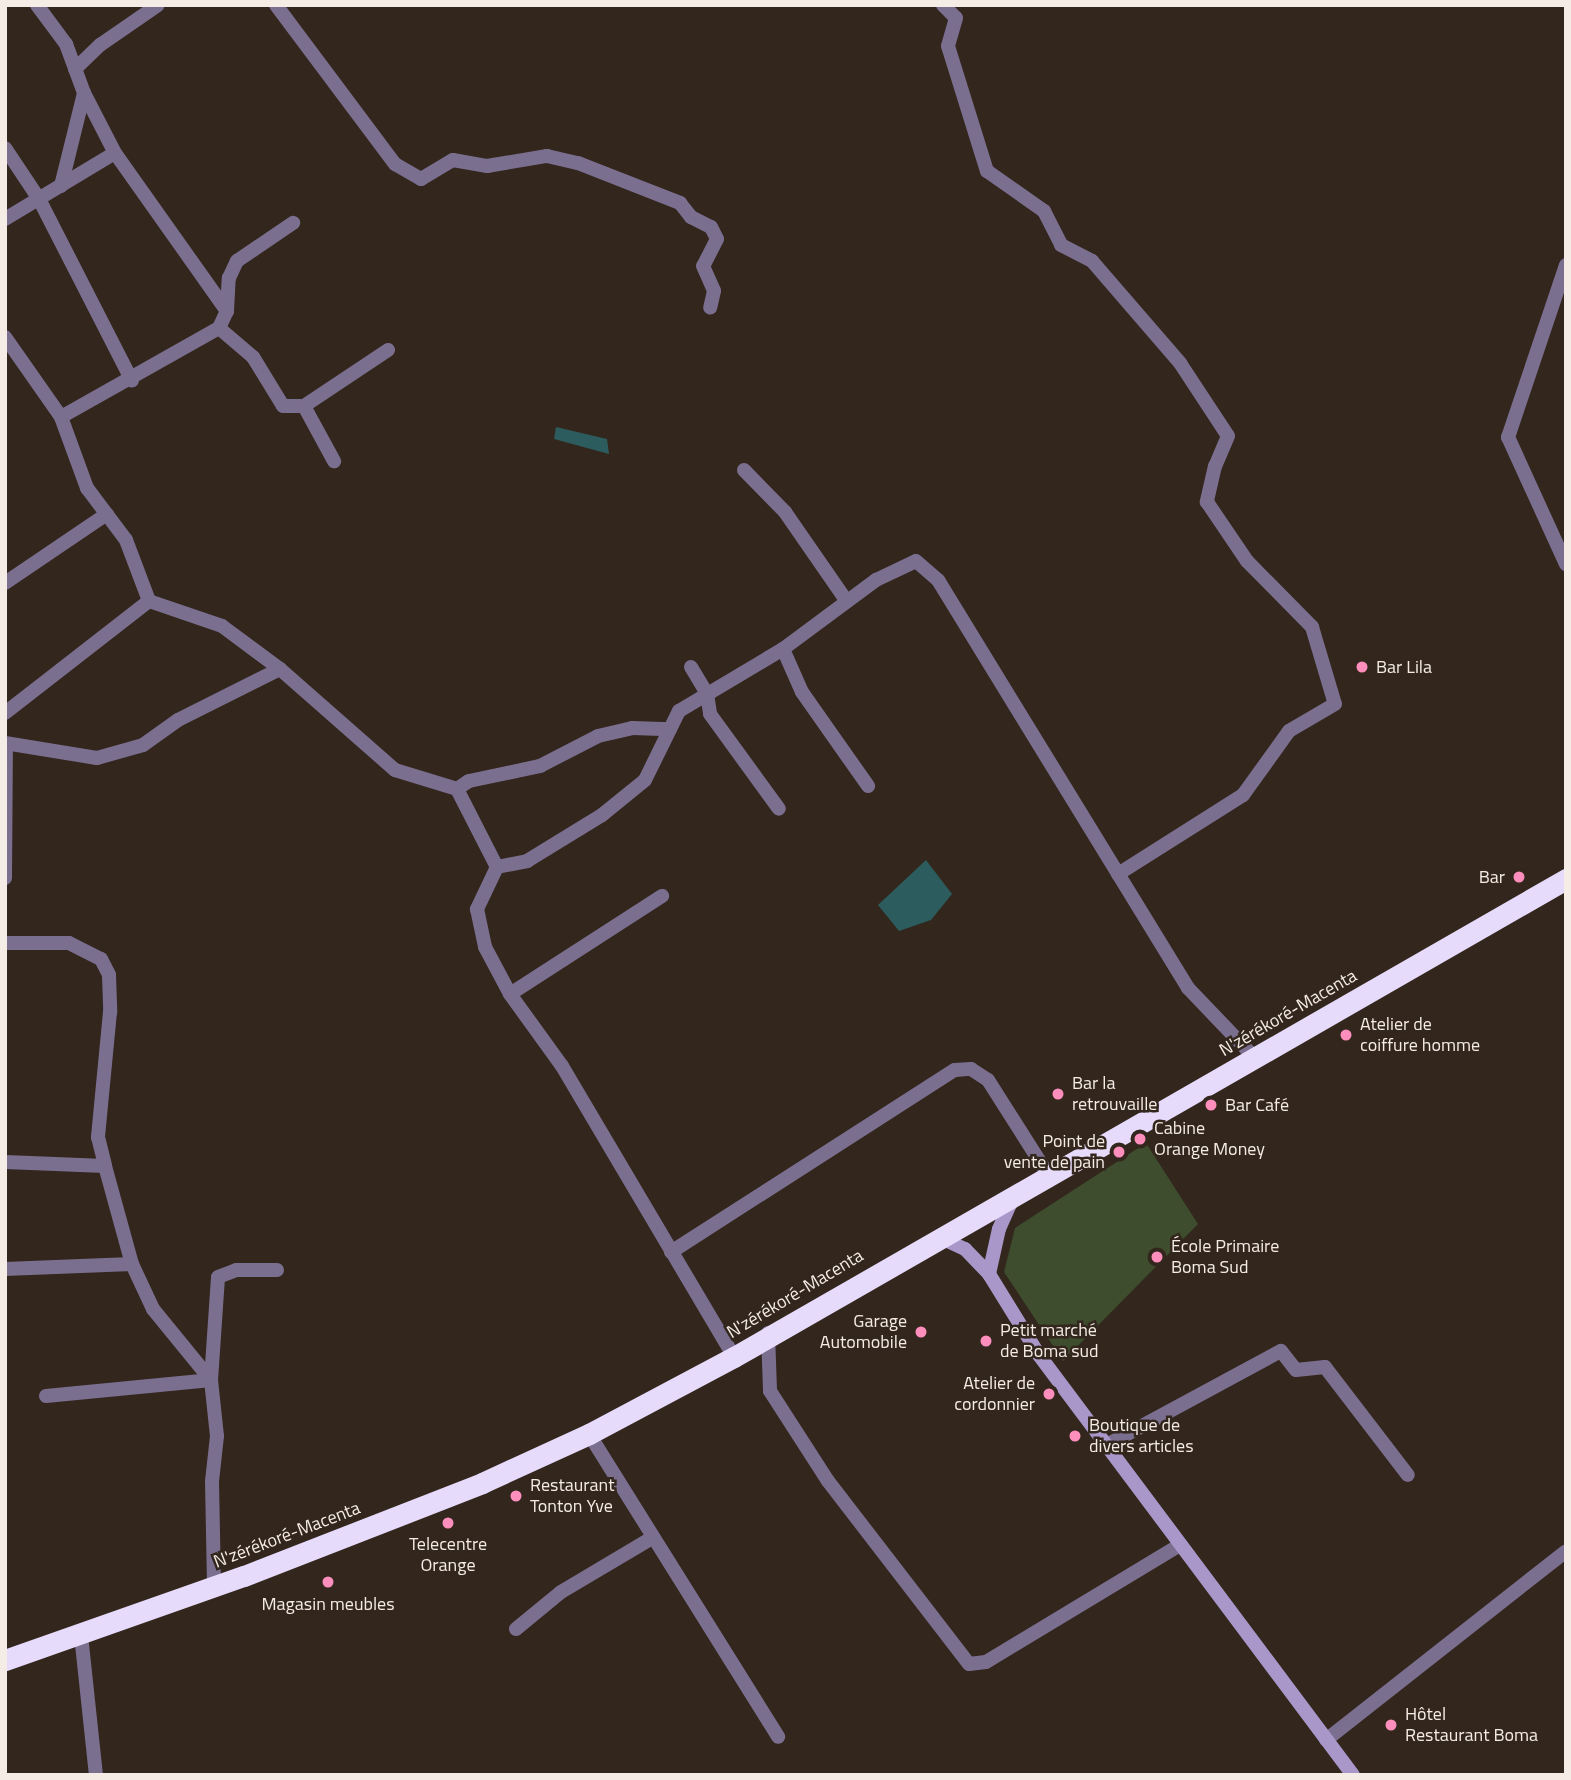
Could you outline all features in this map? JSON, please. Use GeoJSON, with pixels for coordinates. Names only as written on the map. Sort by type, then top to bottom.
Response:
{"type":"FeatureCollection","features":[{"type":"Feature","properties":{"kind":"highway","name":"N'zérékoré-Macenta"},"geometry":{"type":"LineString","coordinates":[[5,1660],[214,1588],[482,1483],[589,1434],[734,1357],[768,1333],[1049,1176],[1566,879]]}},
{"type":"Feature","properties":{"kind":"street"},"geometry":{"type":"LineString","coordinates":[[37,5],[66,44],[84,93],[115,153],[227,311]]}},
{"type":"Feature","properties":{"kind":"street"},"geometry":{"type":"LineString","coordinates":[[75,69],[100,45],[158,5]]}},
{"type":"Feature","properties":{"kind":"street"},"geometry":{"type":"LineString","coordinates":[[276,5],[395,164],[421,178],[453,160],[487,166],[547,156],[578,163],[681,203],[691,216],[711,227],[717,239],[703,265],[714,290],[710,309]]}},
{"type":"Feature","properties":{"kind":"street"},"geometry":{"type":"LineString","coordinates":[[943,5],[956,18],[948,46],[987,171],[1044,211],[1061,245],[1092,261],[1180,363],[1221,425],[1228,436],[1215,466],[1207,502],[1247,561],[1312,627],[1335,704],[1289,731],[1243,795],[1118,874]]}},
{"type":"Feature","properties":{"kind":"street"},"geometry":{"type":"LineString","coordinates":[[61,186],[84,93]]}},
{"type":"Feature","properties":{"kind":"street"},"geometry":{"type":"LineString","coordinates":[[5,148],[39,199],[132,381]]}},
{"type":"Feature","properties":{"kind":"street"},"geometry":{"type":"LineString","coordinates":[[5,219],[115,153]]}},
{"type":"Feature","properties":{"kind":"street"},"geometry":{"type":"LineString","coordinates":[[61,417],[132,381],[219,328],[227,311],[229,278],[237,261],[293,223]]}},
{"type":"Feature","properties":{"kind":"street"},"geometry":{"type":"LineString","coordinates":[[1566,265],[1508,437],[1566,564]]}},
{"type":"Feature","properties":{"kind":"street"},"geometry":{"type":"LineString","coordinates":[[219,328],[253,357],[283,406],[304,406],[388,350]]}},
{"type":"Feature","properties":{"kind":"street"},"geometry":{"type":"LineString","coordinates":[[5,337],[61,417],[87,488],[107,514],[136,561],[149,601]]}},
{"type":"Feature","properties":{"kind":"street"},"geometry":{"type":"LineString","coordinates":[[304,406],[334,461]]}},
{"type":"Feature","properties":{"kind":"street"},"geometry":{"type":"LineString","coordinates":[[744,470],[785,512],[846,600]]}},
{"type":"Feature","properties":{"kind":"street"},"geometry":{"type":"LineString","coordinates":[[5,583],[107,514]]}},
{"type":"Feature","properties":{"kind":"street"},"geometry":{"type":"LineString","coordinates":[[497,867],[527,861],[610,808],[645,780],[679,711],[783,649],[846,600],[916,561],[939,580],[1188,988],[1255,1058]]}},
{"type":"Feature","properties":{"kind":"street"},"geometry":{"type":"LineString","coordinates":[[149,601],[222,625],[280,669],[395,770],[457,789],[497,867]]}},
{"type":"Feature","properties":{"kind":"street"},"geometry":{"type":"LineString","coordinates":[[5,713],[149,601]]}},
{"type":"Feature","properties":{"kind":"street"},"geometry":{"type":"LineString","coordinates":[[783,649],[802,692],[868,786]]}},
{"type":"Feature","properties":{"kind":"street"},"geometry":{"type":"LineString","coordinates":[[691,667],[707,694],[710,714],[779,809]]}},
{"type":"Feature","properties":{"kind":"street"},"geometry":{"type":"LineString","coordinates":[[5,878],[6,743],[97,758],[143,746],[178,720],[280,669]]}},
{"type":"Feature","properties":{"kind":"street"},"geometry":{"type":"LineString","coordinates":[[457,789],[469,781],[540,766],[598,736],[632,728],[670,729]]}},
{"type":"Feature","properties":{"kind":"street"},"geometry":{"type":"LineString","coordinates":[[497,867],[477,909],[485,947],[510,994],[562,1066],[734,1357]]}},
{"type":"Feature","properties":{"kind":"street"},"geometry":{"type":"LineString","coordinates":[[510,994],[662,896]]}},
{"type":"Feature","properties":{"kind":"street"},"geometry":{"type":"LineString","coordinates":[[5,943],[69,943],[101,959],[109,975],[110,1012],[98,1138],[105,1166],[132,1264],[153,1309],[211,1380]]}},
{"type":"Feature","properties":{"kind":"street"},"geometry":{"type":"LineString","coordinates":[[671,1252],[955,1070],[971,1069],[988,1080],[1049,1176]]}},
{"type":"Feature","properties":{"kind":"street"},"geometry":{"type":"LineString","coordinates":[[5,1162],[105,1166]]}},
{"type":"Feature","properties":{"kind":"street"},"geometry":{"type":"LineString","coordinates":[[989,1275],[999,1229],[1015,1195]]}},
{"type":"Feature","properties":{"kind":"street"},"geometry":{"type":"LineString","coordinates":[[939,1237],[965,1249],[989,1275],[1039,1355],[1105,1446],[1353,1775]]}},
{"type":"Feature","properties":{"kind":"street"},"geometry":{"type":"LineString","coordinates":[[5,1269],[132,1264]]}},
{"type":"Feature","properties":{"kind":"street"},"geometry":{"type":"LineString","coordinates":[[214,1588],[212,1481],[217,1436],[211,1380],[218,1276],[236,1270],[277,1270]]}},
{"type":"Feature","properties":{"kind":"street"},"geometry":{"type":"LineString","coordinates":[[768,1333],[770,1391],[844,1503],[969,1664],[986,1662],[1178,1546]]}},
{"type":"Feature","properties":{"kind":"street"},"geometry":{"type":"LineString","coordinates":[[1105,1446],[1281,1350],[1296,1370],[1325,1367],[1408,1475]]}},
{"type":"Feature","properties":{"kind":"street"},"geometry":{"type":"LineString","coordinates":[[46,1396],[211,1380]]}},
{"type":"Feature","properties":{"kind":"street"},"geometry":{"type":"LineString","coordinates":[[589,1434],[778,1737]]}},
{"type":"Feature","properties":{"kind":"street"},"geometry":{"type":"LineString","coordinates":[[516,1629],[561,1592],[652,1538]]}},
{"type":"Feature","properties":{"kind":"street"},"geometry":{"type":"LineString","coordinates":[[1326,1740],[1566,1551]]}},
{"type":"Feature","properties":{"kind":"street"},"geometry":{"type":"LineString","coordinates":[[81,1635],[96,1775]]}},
{"type":"Feature","properties":{"kind":"green space"},"geometry":{"type":"Polygon","coordinates":[[[1146,1143],[1198,1224],[1063,1361],[1004,1272],[1015,1228],[1146,1143]]]}},
{"type":"Feature","properties":{"kind":"water"},"geometry":{"type":"Polygon","coordinates":[[[556,427],[607,439],[609,454],[554,439],[556,427]]]}},
{"type":"Feature","properties":{"kind":"water"},"geometry":{"type":"Polygon","coordinates":[[[926,860],[952,894],[931,920],[899,931],[878,905],[926,860]]]}},
{"type":"Feature","properties":{"kind":"place","name":"Bar Lila"},"geometry":{"type":"Point","coordinates":[1362,667]}},
{"type":"Feature","properties":{"kind":"place","name":"Bar"},"geometry":{"type":"Point","coordinates":[1519,877]}},
{"type":"Feature","properties":{"kind":"place","name":"Atelier de coiffure homme"},"geometry":{"type":"Point","coordinates":[1346,1035]}},
{"type":"Feature","properties":{"kind":"place","name":"Bar la retrouvaille"},"geometry":{"type":"Point","coordinates":[1058,1094]}},
{"type":"Feature","properties":{"kind":"place","name":"Bar Café"},"geometry":{"type":"Point","coordinates":[1211,1105]}},
{"type":"Feature","properties":{"kind":"place","name":"Cabine Orange Money"},"geometry":{"type":"Point","coordinates":[1140,1139]}},
{"type":"Feature","properties":{"kind":"place","name":"Point de vente de pain"},"geometry":{"type":"Point","coordinates":[1119,1152]}},
{"type":"Feature","properties":{"kind":"place","name":"École Primaire Boma Sud"},"geometry":{"type":"Point","coordinates":[1157,1257]}},
{"type":"Feature","properties":{"kind":"place","name":"Garage Automobile"},"geometry":{"type":"Point","coordinates":[921,1332]}},
{"type":"Feature","properties":{"kind":"place","name":"Petit marché de Boma sud"},"geometry":{"type":"Point","coordinates":[986,1341]}},
{"type":"Feature","properties":{"kind":"place","name":"Atelier de cordonnier"},"geometry":{"type":"Point","coordinates":[1049,1394]}},
{"type":"Feature","properties":{"kind":"place","name":"Boutique de divers articles"},"geometry":{"type":"Point","coordinates":[1075,1436]}},
{"type":"Feature","properties":{"kind":"place","name":"Restaurant Tonton Yve"},"geometry":{"type":"Point","coordinates":[516,1496]}},
{"type":"Feature","properties":{"kind":"place","name":"Telecentre Orange"},"geometry":{"type":"Point","coordinates":[448,1523]}},
{"type":"Feature","properties":{"kind":"place","name":"Magasin meubles"},"geometry":{"type":"Point","coordinates":[328,1582]}},
{"type":"Feature","properties":{"kind":"place","name":"Hôtel Restaurant Boma"},"geometry":{"type":"Point","coordinates":[1391,1725]}}]}
